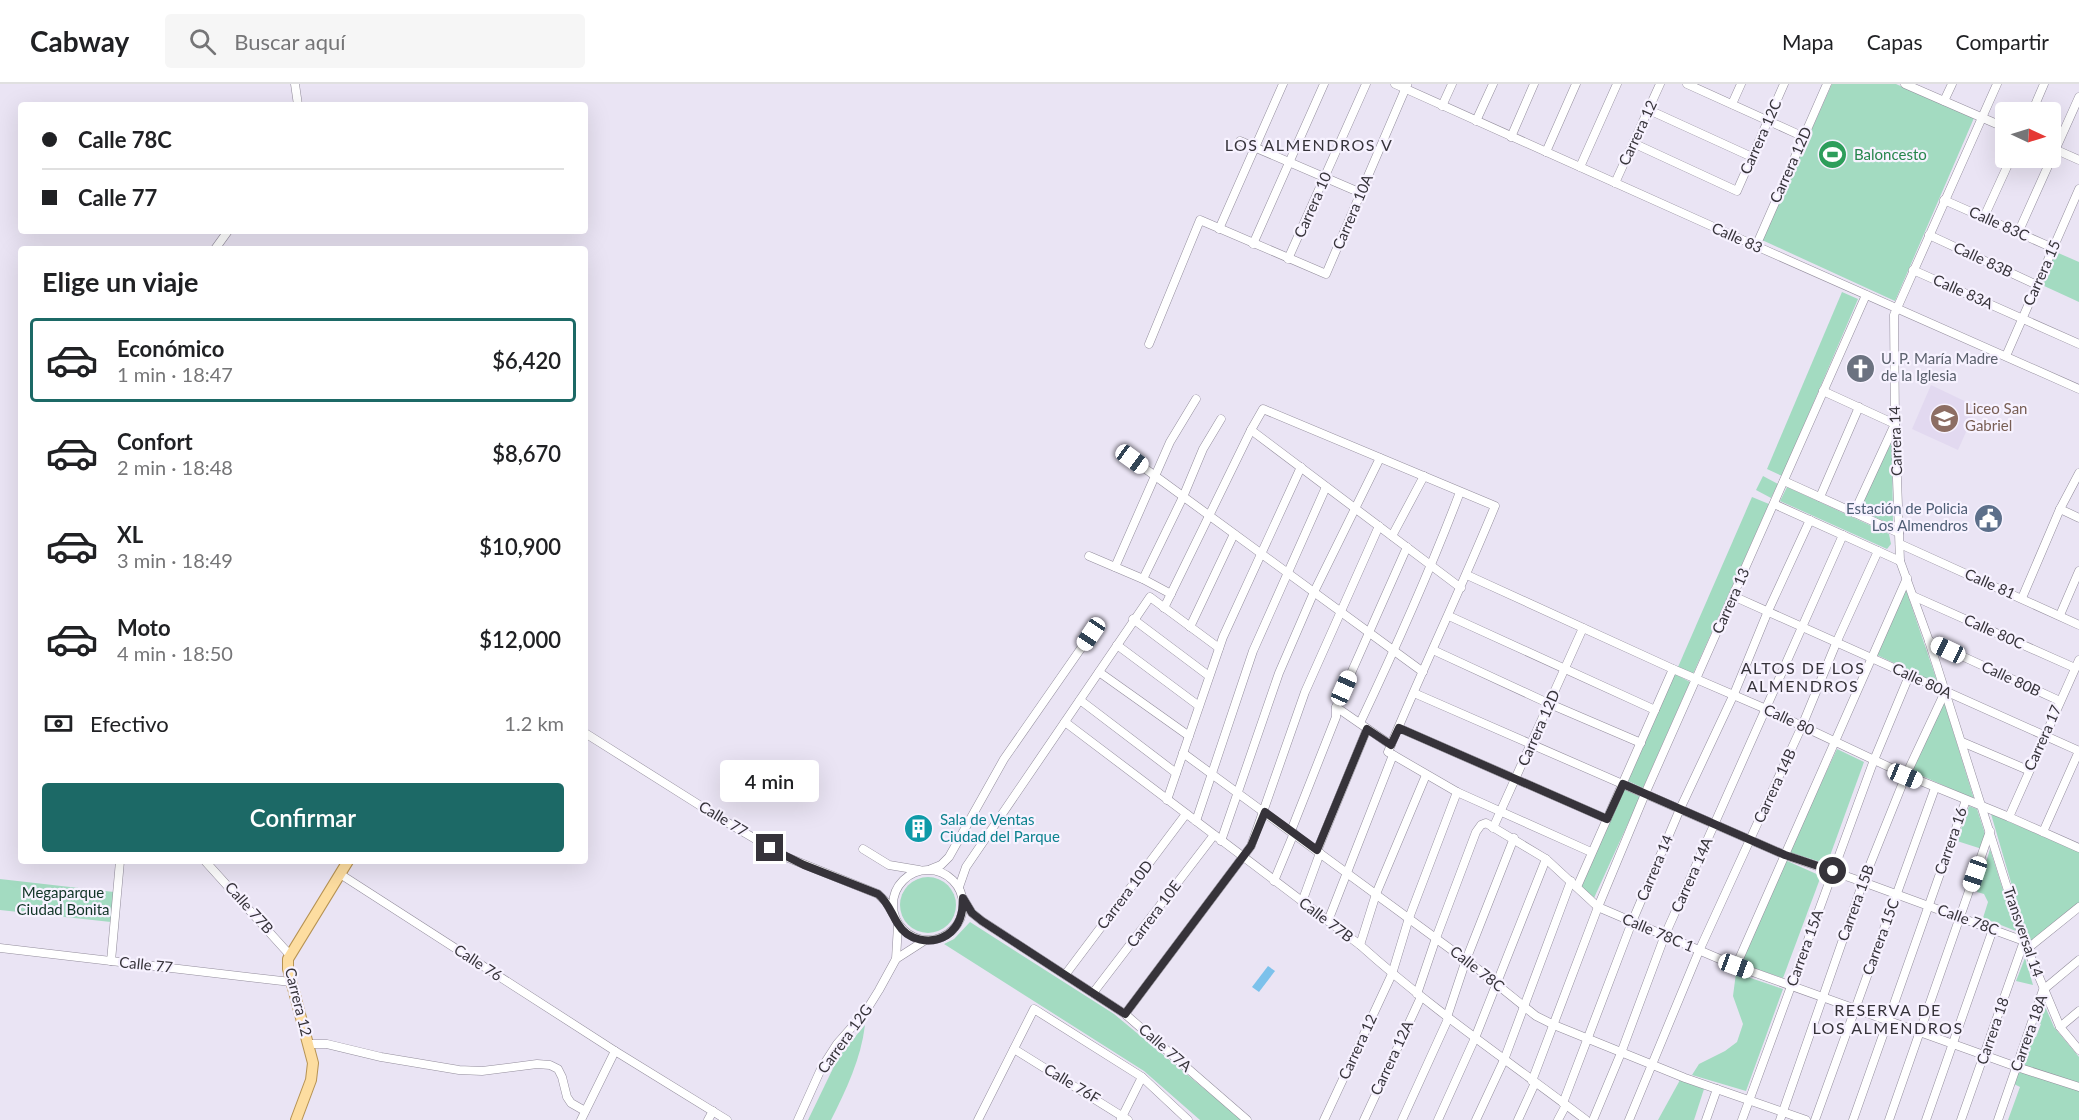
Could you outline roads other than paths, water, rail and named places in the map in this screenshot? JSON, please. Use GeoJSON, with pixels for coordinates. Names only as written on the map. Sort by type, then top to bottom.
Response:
{"type":"FeatureCollection","features":[{"type":"Feature","properties":{"kind":"main road","name":"Carrera 12"},"geometry":{"type":"LineString","coordinates":[[296,1120],[313,1072],[309,1044],[287,964],[290,954],[346,864]]}},
{"type":"Feature","properties":{"kind":"street"},"geometry":{"type":"LineString","coordinates":[[295,84],[298,102]]}},
{"type":"Feature","properties":{"kind":"street"},"geometry":{"type":"LineString","coordinates":[[1220,229],[1283,84]]}},
{"type":"Feature","properties":{"kind":"street"},"geometry":{"type":"LineString","coordinates":[[1253,244],[1324,84]]}},
{"type":"Feature","properties":{"kind":"street","name":"Carrera 10"},"geometry":{"type":"LineString","coordinates":[[1288,259],[1366,84]]}},
{"type":"Feature","properties":{"kind":"street","name":"Calle 83"},"geometry":{"type":"LineString","coordinates":[[1395,84],[1407,86],[1442,106],[1866,296],[2079,388]]}},
{"type":"Feature","properties":{"kind":"street"},"geometry":{"type":"LineString","coordinates":[[1442,106],[1452,84]]}},
{"type":"Feature","properties":{"kind":"street"},"geometry":{"type":"LineString","coordinates":[[1476,121],[1493,84]]}},
{"type":"Feature","properties":{"kind":"street"},"geometry":{"type":"LineString","coordinates":[[1511,137],[1534,84]]}},
{"type":"Feature","properties":{"kind":"street"},"geometry":{"type":"LineString","coordinates":[[1546,152],[1576,84]]}},
{"type":"Feature","properties":{"kind":"street"},"geometry":{"type":"LineString","coordinates":[[1580,167],[1617,84]]}},
{"type":"Feature","properties":{"kind":"street","name":"Carrera 12"},"geometry":{"type":"LineString","coordinates":[[1615,183],[1660,84]]}},
{"type":"Feature","properties":{"kind":"street"},"geometry":{"type":"LineString","coordinates":[[1686,84],[1699,87],[1732,105],[1804,137]]}},
{"type":"Feature","properties":{"kind":"street"},"geometry":{"type":"LineString","coordinates":[[1732,105],[1742,84]]}},
{"type":"Feature","properties":{"kind":"street","name":"Carrera 12C"},"geometry":{"type":"LineString","coordinates":[[1633,143],[1737,191],[1784,84]]}},
{"type":"Feature","properties":{"kind":"street","name":"Carrera 12D"},"geometry":{"type":"LineString","coordinates":[[1756,246],[1827,84]]}},
{"type":"Feature","properties":{"kind":"street"},"geometry":{"type":"LineString","coordinates":[[1944,101],[1952,84]]}},
{"type":"Feature","properties":{"kind":"street","name":"Carrera 14"},"geometry":{"type":"LineString","coordinates":[[1982,806],[1929,641],[1900,561],[1894,315],[1997,84]]}},
{"type":"Feature","properties":{"kind":"street"},"geometry":{"type":"LineString","coordinates":[[2036,102],[2044,84]]}},
{"type":"Feature","properties":{"kind":"street"},"geometry":{"type":"LineString","coordinates":[[1909,85],[1995,123]]}},
{"type":"Feature","properties":{"kind":"street","name":"Carrera 10A"},"geometry":{"type":"LineString","coordinates":[[1288,259],[1326,274],[1407,86]]}},
{"type":"Feature","properties":{"kind":"street"},"geometry":{"type":"LineString","coordinates":[[2061,133],[2079,97]]}},
{"type":"Feature","properties":{"kind":"street"},"geometry":{"type":"LineString","coordinates":[[1649,110],[1752,157]]}},
{"type":"Feature","properties":{"kind":"street"},"geometry":{"type":"LineString","coordinates":[[1240,141],[1361,193]]}},
{"type":"Feature","properties":{"kind":"street"},"geometry":{"type":"LineString","coordinates":[[2061,152],[2079,160]]}},
{"type":"Feature","properties":{"kind":"street"},"geometry":{"type":"LineString","coordinates":[[1984,218],[2006,168]]}},
{"type":"Feature","properties":{"kind":"street"},"geometry":{"type":"LineString","coordinates":[[2018,232],[2045,168]]}},
{"type":"Feature","properties":{"kind":"street","name":"Carrera 15"},"geometry":{"type":"LineString","coordinates":[[2006,356],[2079,189]]}},
{"type":"Feature","properties":{"kind":"street","name":"Calle 83C"},"geometry":{"type":"LineString","coordinates":[[1944,200],[2053,248]]}},
{"type":"Feature","properties":{"kind":"street"},"geometry":{"type":"LineString","coordinates":[[1149,344],[1200,220],[1288,259]]}},
{"type":"Feature","properties":{"kind":"street"},"geometry":{"type":"LineString","coordinates":[[216,246],[226,234]]}},
{"type":"Feature","properties":{"kind":"street","name":"Calle 83B"},"geometry":{"type":"LineString","coordinates":[[1929,235],[2037,285]]}},
{"type":"Feature","properties":{"kind":"street","name":"Calle 83A"},"geometry":{"type":"LineString","coordinates":[[1913,270],[2079,344]]}},
{"type":"Feature","properties":{"kind":"street","name":"Carrera 13"},"geometry":{"type":"LineString","coordinates":[[1533,1082],[1598,907],[1645,794],[1866,296]]}},
{"type":"Feature","properties":{"kind":"street"},"geometry":{"type":"LineString","coordinates":[[1823,391],[1895,424],[1854,513]]}},
{"type":"Feature","properties":{"kind":"street"},"geometry":{"type":"LineString","coordinates":[[1115,567],[1170,442],[1196,399]]}},
{"type":"Feature","properties":{"kind":"street"},"geometry":{"type":"LineString","coordinates":[[1820,497],[1859,407]]}},
{"type":"Feature","properties":{"kind":"street"},"geometry":{"type":"LineString","coordinates":[[1164,608],[1263,408],[1495,506],[1467,575],[1388,752],[1457,792],[1591,852]]}},
{"type":"Feature","properties":{"kind":"street"},"geometry":{"type":"LineString","coordinates":[[1143,579],[1183,497],[1203,448],[1221,419]]}},
{"type":"Feature","properties":{"kind":"street"},"geometry":{"type":"LineString","coordinates":[[1251,430],[1461,588]]}},
{"type":"Feature","properties":{"kind":"street","name":"Carrera 10E"},"geometry":{"type":"LineString","coordinates":[[1093,993],[1217,838],[1238,792],[1279,673],[1314,592],[1380,458]]}},
{"type":"Feature","properties":{"kind":"street"},"geometry":{"type":"LineString","coordinates":[[1132,459],[1423,672]]}},
{"type":"Feature","properties":{"kind":"street"},"geometry":{"type":"LineString","coordinates":[[1167,800],[1219,648],[1260,553],[1301,467]]}},
{"type":"Feature","properties":{"kind":"street"},"geometry":{"type":"LineString","coordinates":[[2022,598],[2060,509],[2079,474]]}},
{"type":"Feature","properties":{"kind":"street"},"geometry":{"type":"LineString","coordinates":[[1392,536],[1424,476]]}},
{"type":"Feature","properties":{"kind":"street"},"geometry":{"type":"LineString","coordinates":[[1784,481],[1899,533]]}},
{"type":"Feature","properties":{"kind":"street"},"geometry":{"type":"LineString","coordinates":[[1196,822],[1253,651],[1326,486]]}},
{"type":"Feature","properties":{"kind":"street"},"geometry":{"type":"LineString","coordinates":[[1360,723],[1432,566],[1460,492]]}},
{"type":"Feature","properties":{"kind":"street"},"geometry":{"type":"LineString","coordinates":[[1774,504],[1900,561]]}},
{"type":"Feature","properties":{"kind":"street"},"geometry":{"type":"LineString","coordinates":[[2060,509],[2079,518]]}},
{"type":"Feature","properties":{"kind":"street","name":"Carrera 14"},"geometry":{"type":"LineString","coordinates":[[1564,1104],[1632,922],[1680,809],[1734,694],[1768,611],[1810,520]]}},
{"type":"Feature","properties":{"kind":"street"},"geometry":{"type":"LineString","coordinates":[[1125,1014],[1251,846],[1265,812],[1305,692],[1379,526]]}},
{"type":"Feature","properties":{"kind":"street"},"geometry":{"type":"LineString","coordinates":[[1191,627],[1234,534]]}},
{"type":"Feature","properties":{"kind":"street","name":"Carrera 14A"},"geometry":{"type":"LineString","coordinates":[[1593,1120],[1665,935],[1843,535]]}},
{"type":"Feature","properties":{"kind":"street","name":"Calle 81"},"geometry":{"type":"LineString","coordinates":[[1900,544],[2079,625]]}},
{"type":"Feature","properties":{"kind":"street"},"geometry":{"type":"LineString","coordinates":[[1274,881],[1336,717],[1336,707],[1407,547]]}},
{"type":"Feature","properties":{"kind":"street","name":"Carrera 14B"},"geometry":{"type":"LineString","coordinates":[[1629,1120],[1699,951],[1803,726],[1837,641],[1878,551]]}},
{"type":"Feature","properties":{"kind":"street"},"geometry":{"type":"LineString","coordinates":[[1089,556],[1143,579],[1171,594]]}},
{"type":"Feature","properties":{"kind":"street"},"geometry":{"type":"LineString","coordinates":[[2060,615],[2079,571]]}},
{"type":"Feature","properties":{"kind":"street","name":"Calle 80"},"geometry":{"type":"LineString","coordinates":[[1467,575],[1673,669],[1734,694],[1905,776],[2078,846]]}},
{"type":"Feature","properties":{"kind":"street"},"geometry":{"type":"LineString","coordinates":[[1736,966],[1907,578]]}},
{"type":"Feature","properties":{"kind":"street","name":"Calle 80A"},"geometry":{"type":"LineString","coordinates":[[1733,596],[2079,751]]}},
{"type":"Feature","properties":{"kind":"street","name":"Calle 80C"},"geometry":{"type":"LineString","coordinates":[[1913,596],[2075,668]]}},
{"type":"Feature","properties":{"kind":"street"},"geometry":{"type":"LineString","coordinates":[[959,887],[966,867],[1150,597],[1219,648]]}},
{"type":"Feature","properties":{"kind":"street"},"geometry":{"type":"LineString","coordinates":[[1449,616],[1655,710]]}},
{"type":"Feature","properties":{"kind":"street"},"geometry":{"type":"LineString","coordinates":[[1133,620],[1209,676]]}},
{"type":"Feature","properties":{"kind":"street","name":"Carrera 12D"},"geometry":{"type":"LineString","coordinates":[[1493,828],[1583,628]]}},
{"type":"Feature","properties":{"kind":"street"},"geometry":{"type":"LineString","coordinates":[[863,849],[889,865],[920,870],[941,866],[949,858],[1004,759],[1091,634]]}},
{"type":"Feature","properties":{"kind":"street","name":"Calle 80B"},"geometry":{"type":"LineString","coordinates":[[1929,641],[2060,701]]}},
{"type":"Feature","properties":{"kind":"street"},"geometry":{"type":"LineString","coordinates":[[1117,645],[1199,706]]}},
{"type":"Feature","properties":{"kind":"street"},"geometry":{"type":"LineString","coordinates":[[1433,650],[1641,743]]}},
{"type":"Feature","properties":{"kind":"street","name":"Carrera 17"},"geometry":{"type":"LineString","coordinates":[[2009,817],[2079,660]]}},
{"type":"Feature","properties":{"kind":"street"},"geometry":{"type":"LineString","coordinates":[[1476,1120],[1504,1060],[1523,1005],[1574,884],[1607,819],[1673,669]]}},
{"type":"Feature","properties":{"kind":"street"},"geometry":{"type":"LineString","coordinates":[[1099,672],[1189,736]]}},
{"type":"Feature","properties":{"kind":"street","name":"Carrera 15A"},"geometry":{"type":"LineString","coordinates":[[1742,1120],[1874,760],[1910,676]]}},
{"type":"Feature","properties":{"kind":"street","name":"Carrera 15B"},"geometry":{"type":"LineString","coordinates":[[1781,1116],[1863,882],[1905,776],[1945,692]]}},
{"type":"Feature","properties":{"kind":"street","name":"Calle 78C"},"geometry":{"type":"LineString","coordinates":[[1414,693],[1785,855],[1993,929],[2026,945]]}},
{"type":"Feature","properties":{"kind":"street"},"geometry":{"type":"LineString","coordinates":[[1080,700],[1176,773]]}},
{"type":"Feature","properties":{"kind":"street"},"geometry":{"type":"LineString","coordinates":[[1336,707],[1391,745]]}},
{"type":"Feature","properties":{"kind":"street","name":"Calle 77B"},"geometry":{"type":"LineString","coordinates":[[1065,722],[1360,945],[1392,974],[1448,1018],[1586,1120]]}},
{"type":"Feature","properties":{"kind":"street"},"geometry":{"type":"LineString","coordinates":[[1399,728],[1607,819]]}},
{"type":"Feature","properties":{"kind":"street"},"geometry":{"type":"LineString","coordinates":[[1302,902],[1367,729]]}},
{"type":"Feature","properties":{"kind":"street","name":"Calle 77"},"geometry":{"type":"LineString","coordinates":[[588,735],[786,857],[878,894],[893,914]]}},
{"type":"Feature","properties":{"kind":"street"},"geometry":{"type":"LineString","coordinates":[[1962,742],[2028,771]]}},
{"type":"Feature","properties":{"kind":"street"},"geometry":{"type":"LineString","coordinates":[[2043,832],[2079,751]]}},
{"type":"Feature","properties":{"kind":"street","name":"Calle 78C"},"geometry":{"type":"LineString","coordinates":[[1183,753],[1466,960],[1536,1016],[1652,1066],[1749,1100],[1781,1116],[1806,1120]]}},
{"type":"Feature","properties":{"kind":"street"},"geometry":{"type":"LineString","coordinates":[[1328,921],[1393,755]]}},
{"type":"Feature","properties":{"kind":"street"},"geometry":{"type":"LineString","coordinates":[[1360,945],[1376,894],[1426,775]]}},
{"type":"Feature","properties":{"kind":"street","name":"Carrera 15C"},"geometry":{"type":"LineString","coordinates":[[1815,1120],[1935,788]]}},
{"type":"Feature","properties":{"kind":"street","name":"Carrera 12"},"geometry":{"type":"LineString","coordinates":[[1324,1120],[1392,974],[1409,918],[1457,792]]}},
{"type":"Feature","properties":{"kind":"street","name":"Carrera 16"},"geometry":{"type":"LineString","coordinates":[[1853,1120],[1966,800]]}},
{"type":"Feature","properties":{"kind":"street","name":"Transversal 14"},"geometry":{"type":"LineString","coordinates":[[1982,806],[2026,945],[2043,990],[2060,1027],[2079,1050]]}},
{"type":"Feature","properties":{"kind":"street","name":"Carrera 10D"},"geometry":{"type":"LineString","coordinates":[[1065,975],[1186,814]]}},
{"type":"Feature","properties":{"kind":"street","name":"Carrera 12A"},"geometry":{"type":"LineString","coordinates":[[1364,1120],[1419,995],[1436,938],[1476,832],[1480,825],[1486,823],[1493,828]]}},
{"type":"Feature","properties":{"kind":"street","name":"Calle 78C 1"},"geometry":{"type":"LineString","coordinates":[[1493,828],[1514,838],[1546,859],[1598,907],[1736,966],[2079,1087]]}},
{"type":"Feature","properties":{"kind":"street"},"geometry":{"type":"LineString","coordinates":[[1889,1120],[1990,831]]}},
{"type":"Feature","properties":{"kind":"street"},"geometry":{"type":"LineString","coordinates":[[1402,1120],[1448,1018],[1466,960],[1514,838]]}},
{"type":"Feature","properties":{"kind":"street"},"geometry":{"type":"LineString","coordinates":[[1438,1120],[1475,1038],[1546,859]]}},
{"type":"Feature","properties":{"kind":"street"},"geometry":{"type":"LineString","coordinates":[[111,961],[120,864]]}},
{"type":"Feature","properties":{"kind":"street","name":"Calle 77B"},"geometry":{"type":"LineString","coordinates":[[208,864],[290,954]]}},
{"type":"Feature","properties":{"kind":"street"},"geometry":{"type":"LineString","coordinates":[[920,870],[909,874],[900,882],[892,903],[893,914],[898,925],[914,938],[924,941],[945,936],[954,929],[963,909],[963,898],[952,878],[931,869]]}},
{"type":"Feature","properties":{"kind":"street","name":"Calle 76"},"geometry":{"type":"LineString","coordinates":[[340,874],[615,1052],[727,1120]]}},
{"type":"Feature","properties":{"kind":"street","name":"Calle 77A"},"geometry":{"type":"LineString","coordinates":[[963,898],[972,913],[982,921],[1125,1014],[1247,1120]]}},
{"type":"Feature","properties":{"kind":"street"},"geometry":{"type":"LineString","coordinates":[[2026,945],[2079,907]]}},
{"type":"Feature","properties":{"kind":"street","name":"Carrera 12G"},"geometry":{"type":"LineString","coordinates":[[798,1120],[821,1069],[837,1044],[870,1004],[896,959],[898,925]]}},
{"type":"Feature","properties":{"kind":"street"},"geometry":{"type":"LineString","coordinates":[[1926,1120],[1993,929]]}},
{"type":"Feature","properties":{"kind":"street","name":"Carrera 12G"},"geometry":{"type":"LineString","coordinates":[[896,959],[924,941]]}},
{"type":"Feature","properties":{"kind":"street","name":"Carrera 18"},"geometry":{"type":"LineString","coordinates":[[1961,1120],[2026,945]]}},
{"type":"Feature","properties":{"kind":"street","name":"Calle 77"},"geometry":{"type":"LineString","coordinates":[[0,948],[291,982]]}},
{"type":"Feature","properties":{"kind":"street","name":"Carrera 18A"},"geometry":{"type":"LineString","coordinates":[[1998,1120],[2043,990],[2079,960]]}},
{"type":"Feature","properties":{"kind":"street"},"geometry":{"type":"LineString","coordinates":[[978,1120],[1034,1009],[1142,1077],[1188,1120]]}},
{"type":"Feature","properties":{"kind":"street"},"geometry":{"type":"LineString","coordinates":[[2060,1027],[2079,1011]]}},
{"type":"Feature","properties":{"kind":"street"},"geometry":{"type":"LineString","coordinates":[[309,1044],[327,1044],[381,1057],[459,1070],[482,1071],[537,1064],[550,1065],[558,1069],[571,1103],[585,1111]]}},
{"type":"Feature","properties":{"kind":"street","name":"Calle 76F"},"geometry":{"type":"LineString","coordinates":[[1014,1049],[1124,1118]]}},
{"type":"Feature","properties":{"kind":"street"},"geometry":{"type":"LineString","coordinates":[[580,1120],[615,1052]]}},
{"type":"Feature","properties":{"kind":"street"},"geometry":{"type":"LineString","coordinates":[[1124,1118],[1142,1077]]}},
{"type":"Feature","properties":{"kind":"street"},"geometry":{"type":"LineString","coordinates":[[1518,1120],[1533,1082]]}},
{"type":"Feature","properties":{"kind":"street"},"geometry":{"type":"LineString","coordinates":[[1706,1120],[1717,1089]]}},
{"type":"Feature","properties":{"kind":"street"},"geometry":{"type":"LineString","coordinates":[[1558,1120],[1564,1104]]}},
{"type":"Feature","properties":{"kind":"street"},"geometry":{"type":"LineString","coordinates":[[708,1120],[713,1111]]}},
{"type":"Feature","properties":{"kind":"water"},"geometry":{"type":"Polygon","coordinates":[[[1268,966],[1275,971],[1259,992],[1252,987],[1268,966]]]}},
{"type":"Feature","properties":{"kind":"place","name":"Baloncesto"},"geometry":{"type":"Point","coordinates":[1833,155]}},
{"type":"Feature","properties":{"kind":"place","name":"U. P. María Madre de la Iglesia"},"geometry":{"type":"Point","coordinates":[1860,368]}},
{"type":"Feature","properties":{"kind":"place","name":"Liceo San Gabriel"},"geometry":{"type":"Point","coordinates":[1944,418]}},
{"type":"Feature","properties":{"kind":"place","name":"Estación de Policia Los Almendros"},"geometry":{"type":"Point","coordinates":[1989,518]}},
{"type":"Feature","properties":{"kind":"place","name":"Sala de Ventas Ciudad del Parque"},"geometry":{"type":"Point","coordinates":[919,829]}},
{"type":"Feature","properties":{"kind":"district","name":"LOS ALMENDROS V"},"geometry":{"type":"Point","coordinates":[1309,145]}},
{"type":"Feature","properties":{"kind":"district","name":"ALTOS DE LOS ALMENDROS"},"geometry":{"type":"Point","coordinates":[1803,677]}},
{"type":"Feature","properties":{"kind":"district","name":"RESERVA DE LOS ALMENDROS"},"geometry":{"type":"Point","coordinates":[1888,1019]}},
{"type":"Feature","properties":{"kind":"park label","name":"Megaparque Ciudad Bonita"},"geometry":{"type":"Point","coordinates":[63,902]}}]}
